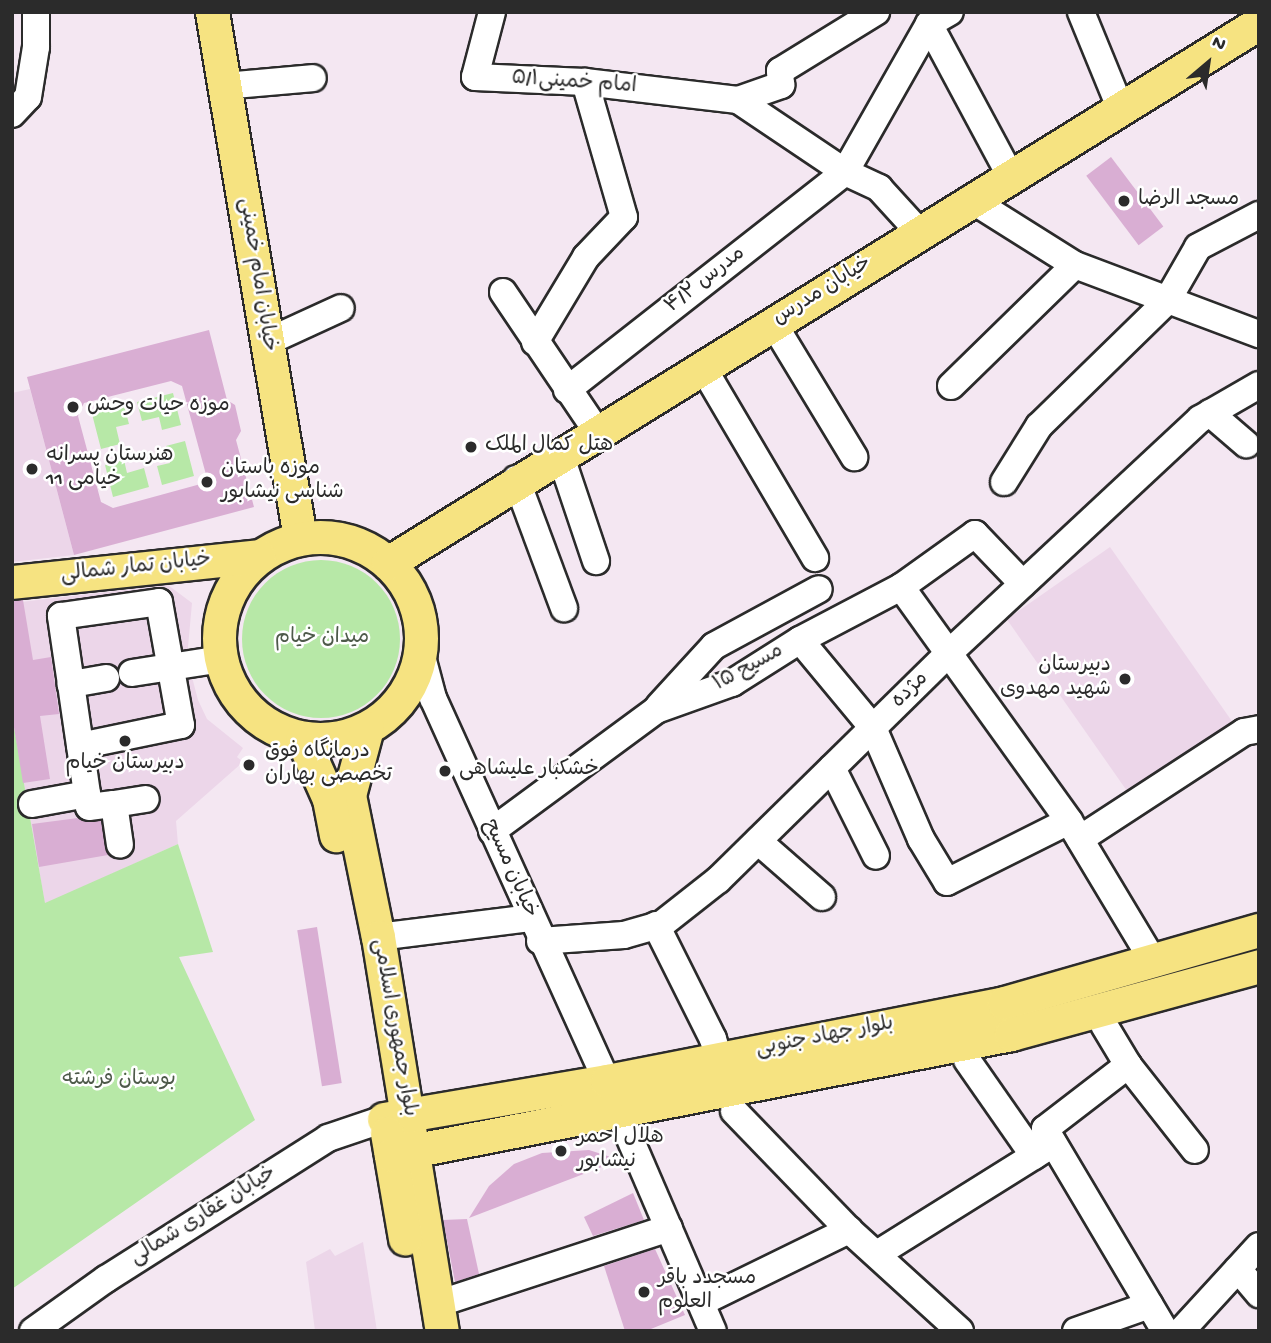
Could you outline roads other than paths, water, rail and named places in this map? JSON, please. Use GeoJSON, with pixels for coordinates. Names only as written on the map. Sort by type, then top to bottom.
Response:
{"type":"FeatureCollection","features":[{"type":"Feature","properties":{"kind":"main road","name":"خیابان امام خمینی"},"geometry":{"type":"LineString","coordinates":[[212,12],[300,538]]}},
{"type":"Feature","properties":{"kind":"main road","name":"خیابان مدرس"},"geometry":{"type":"LineString","coordinates":[[388,563],[516,479],[1259,23]]}},
{"type":"Feature","properties":{"kind":"main road"},"geometry":{"type":"LineString","coordinates":[[300,538],[342,540],[362,545],[388,563],[409,589],[416,610],[421,653],[411,684],[399,701],[367,729],[336,738],[302,738],[271,727],[244,706],[226,677],[218,644],[221,611],[236,580],[260,556],[300,538]]}},
{"type":"Feature","properties":{"kind":"main road","name":"خیابان تمار شمالی"},"geometry":{"type":"LineString","coordinates":[[12,582],[260,556]]}},
{"type":"Feature","properties":{"kind":"main road","name":"بلوار جمهوری اسلامی"},"geometry":{"type":"LineString","coordinates":[[367,729],[349,795],[378,937],[396,1116]]}},
{"type":"Feature","properties":{"kind":"main road","name":"بلوار جمهوری اسلامی"},"geometry":{"type":"LineString","coordinates":[[302,738],[329,799],[396,1116],[434,1322]]}},
{"type":"Feature","properties":{"kind":"main road","name":"بلوار جهاد جنوبی"},"geometry":{"type":"LineString","coordinates":[[396,1116],[449,1105],[607,1082],[719,1059],[1007,1018],[1153,961],[1259,930]]}},
{"type":"Feature","properties":{"kind":"main road","name":"بلوار جهاد جنوبی"},"geometry":{"type":"LineString","coordinates":[[403,1153],[451,1141],[619,1112],[1007,1018],[1259,966]]}},
{"type":"Feature","properties":{"kind":"main road"},"geometry":{"type":"LineString","coordinates":[[449,1105],[440,1126],[451,1141]]}},
{"type":"Feature","properties":{"kind":"street"},"geometry":{"type":"LineString","coordinates":[[12,114],[29,97],[36,47],[36,12]]}},
{"type":"Feature","properties":{"kind":"street","name":"امام خمینی۵/۱"},"geometry":{"type":"LineString","coordinates":[[492,12],[475,77],[585,82],[738,100]]}},
{"type":"Feature","properties":{"kind":"street"},"geometry":{"type":"LineString","coordinates":[[738,100],[781,85],[780,71],[876,12]]}},
{"type":"Feature","properties":{"kind":"street"},"geometry":{"type":"LineString","coordinates":[[1083,13],[1120,107]]}},
{"type":"Feature","properties":{"kind":"street"},"geometry":{"type":"LineString","coordinates":[[845,172],[939,18]]}},
{"type":"Feature","properties":{"kind":"street"},"geometry":{"type":"LineString","coordinates":[[939,18],[1010,175]]}},
{"type":"Feature","properties":{"kind":"street"},"geometry":{"type":"LineString","coordinates":[[224,86],[313,78]]}},
{"type":"Feature","properties":{"kind":"street"},"geometry":{"type":"LineString","coordinates":[[535,342],[586,257],[624,217],[585,82]]}},
{"type":"Feature","properties":{"kind":"street"},"geometry":{"type":"LineString","coordinates":[[738,100],[845,172],[879,188],[920,233]]}},
{"type":"Feature","properties":{"kind":"street","name":"مدرس ۴/۲"},"geometry":{"type":"LineString","coordinates":[[567,390],[845,172]]}},
{"type":"Feature","properties":{"kind":"street"},"geometry":{"type":"LineString","coordinates":[[970,199],[1075,265],[1259,334]]}},
{"type":"Feature","properties":{"kind":"street"},"geometry":{"type":"LineString","coordinates":[[1004,482],[1039,426],[1167,301],[1198,247],[1259,215]]}},
{"type":"Feature","properties":{"kind":"street"},"geometry":{"type":"LineString","coordinates":[[951,386],[1075,265]]}},
{"type":"Feature","properties":{"kind":"street"},"geometry":{"type":"LineString","coordinates":[[503,292],[596,430]]}},
{"type":"Feature","properties":{"kind":"street"},"geometry":{"type":"LineString","coordinates":[[267,342],[341,308]]}},
{"type":"Feature","properties":{"kind":"street"},"geometry":{"type":"LineString","coordinates":[[772,323],[854,457]]}},
{"type":"Feature","properties":{"kind":"street"},"geometry":{"type":"LineString","coordinates":[[702,366],[815,558]]}},
{"type":"Feature","properties":{"kind":"street","name":"مژده"},"geometry":{"type":"LineString","coordinates":[[378,937],[535,929],[624,935],[656,925],[718,880],[949,653],[1210,413],[1256,392]]}},
{"type":"Feature","properties":{"kind":"street"},"geometry":{"type":"LineString","coordinates":[[1210,413],[1246,444]]}},
{"type":"Feature","properties":{"kind":"street"},"geometry":{"type":"LineString","coordinates":[[560,454],[596,561]]}},
{"type":"Feature","properties":{"kind":"street"},"geometry":{"type":"LineString","coordinates":[[516,479],[564,608]]}},
{"type":"Feature","properties":{"kind":"street","name":"مسیح ۱۵"},"geometry":{"type":"LineString","coordinates":[[492,831],[656,710],[732,683],[800,640],[901,587],[975,534],[1023,584]]}},
{"type":"Feature","properties":{"kind":"street"},"geometry":{"type":"LineString","coordinates":[[901,587],[1074,830],[1153,961]]}},
{"type":"Feature","properties":{"kind":"street"},"geometry":{"type":"LineString","coordinates":[[656,710],[714,646],[819,589]]}},
{"type":"Feature","properties":{"kind":"street"},"geometry":{"type":"LineString","coordinates":[[80,746],[181,724],[168,667],[159,602],[61,616],[87,794],[89,807],[146,799]]}},
{"type":"Feature","properties":{"kind":"street"},"geometry":{"type":"LineString","coordinates":[[800,640],[873,729],[921,839],[947,882],[1074,830],[1244,732],[1259,729]]}},
{"type":"Feature","properties":{"kind":"street","name":"خیابان مسیح"},"geometry":{"type":"LineString","coordinates":[[421,653],[433,698],[535,929],[607,1082]]}},
{"type":"Feature","properties":{"kind":"street"},"geometry":{"type":"LineString","coordinates":[[71,684],[106,678],[108,667],[115,662],[128,665],[132,673],[222,659]]}},
{"type":"Feature","properties":{"kind":"street"},"geometry":{"type":"LineString","coordinates":[[832,768],[876,856]]}},
{"type":"Feature","properties":{"kind":"street"},"geometry":{"type":"LineString","coordinates":[[33,804],[87,794]]}},
{"type":"Feature","properties":{"kind":"street"},"geometry":{"type":"LineString","coordinates":[[114,804],[120,845]]}},
{"type":"Feature","properties":{"kind":"street"},"geometry":{"type":"LineString","coordinates":[[758,841],[822,897]]}},
{"type":"Feature","properties":{"kind":"street"},"geometry":{"type":"LineString","coordinates":[[656,925],[713,1039],[719,1059]]}},
{"type":"Feature","properties":{"kind":"street"},"geometry":{"type":"LineString","coordinates":[[1104,1025],[1128,1065],[1195,1150]]}},
{"type":"Feature","properties":{"kind":"street"},"geometry":{"type":"LineString","coordinates":[[967,1060],[1044,1150],[1165,1331]]}},
{"type":"Feature","properties":{"kind":"street"},"geometry":{"type":"LineString","coordinates":[[1044,1150],[1045,1129],[1128,1065]]}},
{"type":"Feature","properties":{"kind":"street"},"geometry":{"type":"LineString","coordinates":[[734,1111],[849,1230],[960,1331]]}},
{"type":"Feature","properties":{"kind":"street"},"geometry":{"type":"LineString","coordinates":[[619,1112],[713,1331]]}},
{"type":"Feature","properties":{"kind":"street","name":"خیابان غفاری شمالی"},"geometry":{"type":"LineString","coordinates":[[33,1331],[106,1279],[328,1138],[396,1116]]}},
{"type":"Feature","properties":{"kind":"street"},"geometry":{"type":"LineString","coordinates":[[877,1254],[1044,1150]]}},
{"type":"Feature","properties":{"kind":"street"},"geometry":{"type":"LineString","coordinates":[[434,1322],[669,1228]]}},
{"type":"Feature","properties":{"kind":"street"},"geometry":{"type":"LineString","coordinates":[[702,1302],[849,1230]]}},
{"type":"Feature","properties":{"kind":"street"},"geometry":{"type":"LineString","coordinates":[[1181,1331],[1259,1246]]}},
{"type":"Feature","properties":{"kind":"street"},"geometry":{"type":"LineString","coordinates":[[1238,1269],[1259,1293]]}},
{"type":"Feature","properties":{"kind":"street"},"geometry":{"type":"LineString","coordinates":[[1076,1331],[1150,1305]]}},
{"type":"Feature","properties":{"kind":"place","name":"مسجد الرضا"},"geometry":{"type":"Point","coordinates":[1124,201]}},
{"type":"Feature","properties":{"kind":"place","name":"موزه حیات وحش"},"geometry":{"type":"Point","coordinates":[73,407]}},
{"type":"Feature","properties":{"kind":"place","name":"هتل کمال الملک"},"geometry":{"type":"Point","coordinates":[471,447]}},
{"type":"Feature","properties":{"kind":"place","name":"هنرستان پسرانه خیامی 11"},"geometry":{"type":"Point","coordinates":[32,469]}},
{"type":"Feature","properties":{"kind":"place","name":"موزه باستان شناسی نیشابور"},"geometry":{"type":"Point","coordinates":[207,482]}},
{"type":"Feature","properties":{"kind":"place","name":"دبیرستان شهید مهدوی"},"geometry":{"type":"Point","coordinates":[1125,679]}},
{"type":"Feature","properties":{"kind":"place","name":"دبیرستان خیام"},"geometry":{"type":"Point","coordinates":[125,741]}},
{"type":"Feature","properties":{"kind":"place","name":"درمانگاه فوق تخصصی بهاران"},"geometry":{"type":"Point","coordinates":[249,765]}},
{"type":"Feature","properties":{"kind":"place","name":"خشکبار علیشاهی"},"geometry":{"type":"Point","coordinates":[445,771]}},
{"type":"Feature","properties":{"kind":"place","name":"هلال احمر نیشابور"},"geometry":{"type":"Point","coordinates":[561,1151]}},
{"type":"Feature","properties":{"kind":"place","name":"مسجدد باقر العلوم"},"geometry":{"type":"Point","coordinates":[644,1292]}},
{"type":"Feature","properties":{"kind":"park label","name":"میدان خیام"},"geometry":{"type":"Point","coordinates":[322,639]}},
{"type":"Feature","properties":{"kind":"park label","name":"بوستان فرشته"},"geometry":{"type":"Point","coordinates":[119,1081]}}]}
